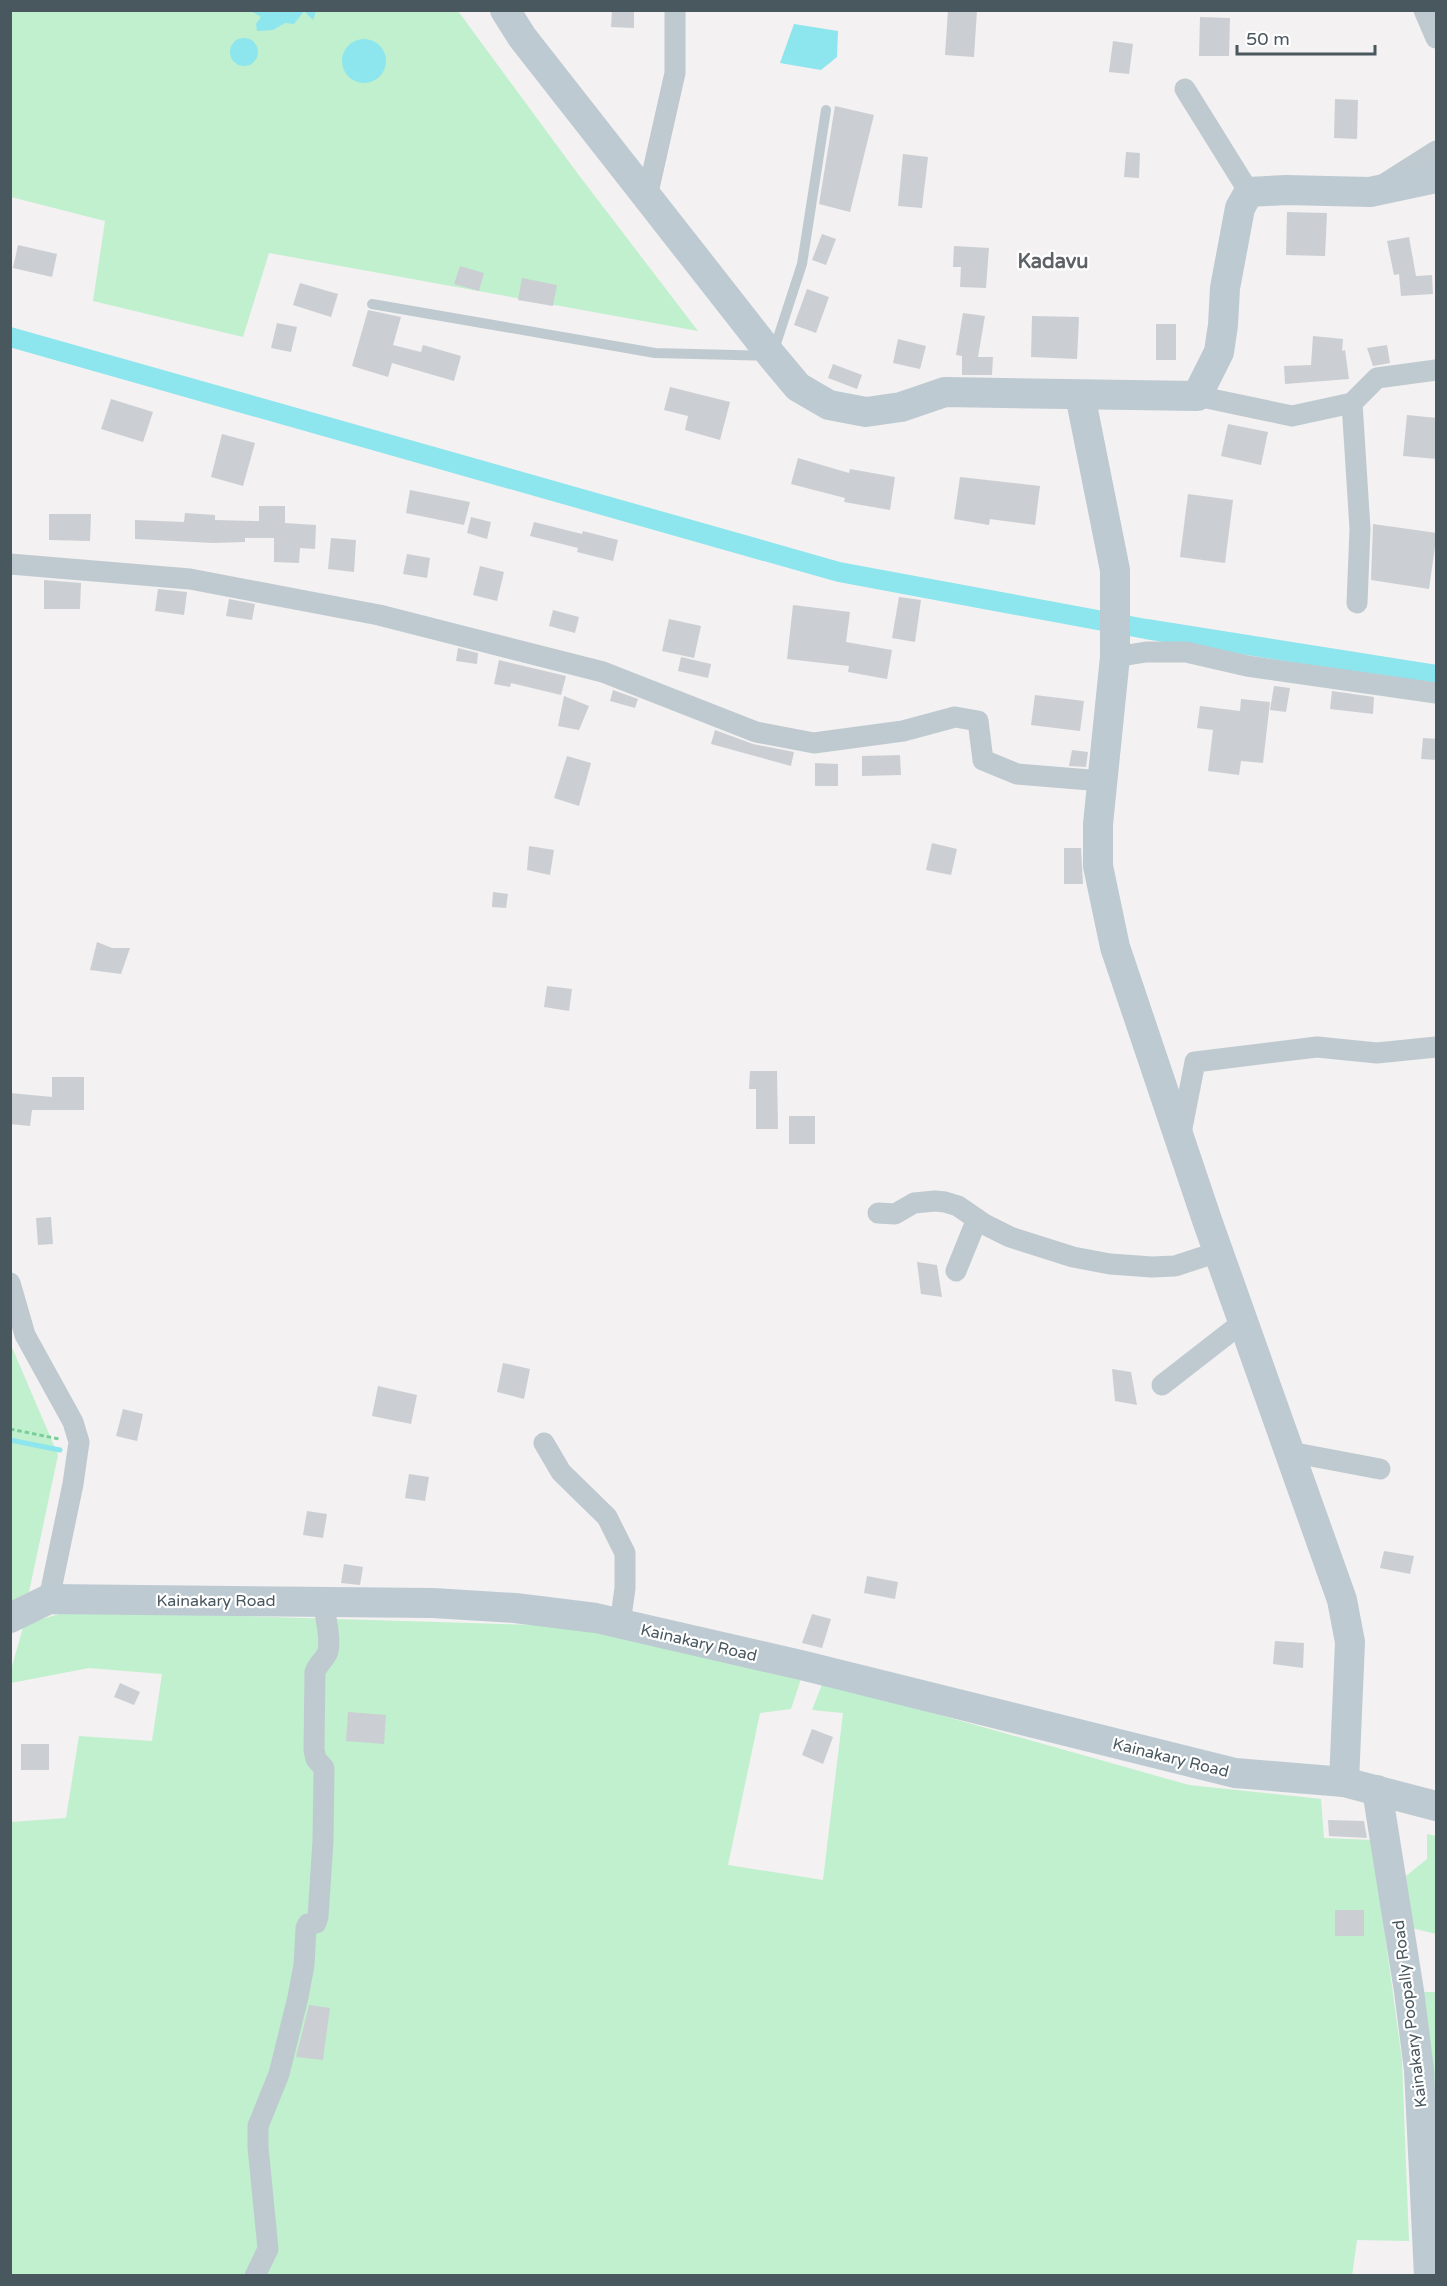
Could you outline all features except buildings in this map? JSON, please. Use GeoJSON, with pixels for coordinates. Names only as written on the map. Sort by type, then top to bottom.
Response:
{"type":"FeatureCollection","features":[{"type":"Feature","properties":{"kind":"main road"},"geometry":{"type":"LineString","coordinates":[[505,10],[522,37],[647,198],[798,387],[829,405],[866,412],[901,407],[945,392],[1197,396],[1219,352],[1225,288],[1240,208],[1249,192],[1286,190],[1371,192],[1437,178]]}},
{"type":"Feature","properties":{"kind":"main road"},"geometry":{"type":"LineString","coordinates":[[1080,395],[1115,570],[1115,650],[1098,824],[1098,866],[1115,947],[1218,1252],[1342,1600],[1350,1642],[1344,1782]]}},
{"type":"Feature","properties":{"kind":"main road","name":"Kainakary Road"},"geometry":{"type":"LineString","coordinates":[[10,1618],[49,1599],[433,1603],[515,1608],[596,1618],[801,1665],[1235,1773],[1344,1782],[1437,1806]]}},
{"type":"Feature","properties":{"kind":"main road","name":"Kainakary Poopally Road"},"geometry":{"type":"LineString","coordinates":[[1377,1790],[1409,1991],[1419,2070],[1429,2276]]}},
{"type":"Feature","properties":{"kind":"street"},"geometry":{"type":"LineString","coordinates":[[647,198],[675,73],[675,10]]}},
{"type":"Feature","properties":{"kind":"street"},"geometry":{"type":"LineString","coordinates":[[1424,10],[1437,38]]}},
{"type":"Feature","properties":{"kind":"street"},"geometry":{"type":"LineString","coordinates":[[1185,89],[1249,192]]}},
{"type":"Feature","properties":{"kind":"street"},"geometry":{"type":"LineString","coordinates":[[1371,192],[1437,151]]}},
{"type":"Feature","properties":{"kind":"street"},"geometry":{"type":"LineString","coordinates":[[1197,396],[1292,416],[1352,403],[1377,378],[1437,370]]}},
{"type":"Feature","properties":{"kind":"street"},"geometry":{"type":"LineString","coordinates":[[1352,403],[1360,529],[1358,603]]}},
{"type":"Feature","properties":{"kind":"street"},"geometry":{"type":"LineString","coordinates":[[10,564],[190,579],[379,615],[603,672],[756,732],[814,743],[903,731],[955,717],[978,721],[983,760],[1017,774],[1102,781]]}},
{"type":"Feature","properties":{"kind":"street"},"geometry":{"type":"LineString","coordinates":[[1115,650],[1186,652],[1247,666],[1437,693]]}},
{"type":"Feature","properties":{"kind":"street"},"geometry":{"type":"LineString","coordinates":[[1180,1140],[1195,1062],[1317,1047],[1377,1053],[1437,1047]]}},
{"type":"Feature","properties":{"kind":"street"},"geometry":{"type":"LineString","coordinates":[[879,1213],[895,1214],[914,1203],[934,1201],[958,1206],[1010,1238],[1073,1257],[1110,1264],[1175,1266],[1218,1252]]}},
{"type":"Feature","properties":{"kind":"street"},"geometry":{"type":"LineString","coordinates":[[956,1271],[977,1219]]}},
{"type":"Feature","properties":{"kind":"street"},"geometry":{"type":"LineString","coordinates":[[10,1283],[25,1335],[73,1422],[79,1442],[73,1484],[49,1599]]}},
{"type":"Feature","properties":{"kind":"street"},"geometry":{"type":"LineString","coordinates":[[1162,1385],[1244,1322]]}},
{"type":"Feature","properties":{"kind":"street"},"geometry":{"type":"LineString","coordinates":[[543,1443],[561,1472],[607,1517],[625,1553],[625,1588],[620,1624]]}},
{"type":"Feature","properties":{"kind":"street"},"geometry":{"type":"LineString","coordinates":[[1290,1452],[1380,1469]]}},
{"type":"Feature","properties":{"kind":"street"},"geometry":{"type":"LineString","coordinates":[[255,2276],[268,2249],[258,2126],[279,2073],[298,1997],[304,1965],[306,1928],[308,1924],[316,1923],[318,1917],[323,1841],[324,1768],[316,1759],[314,1750],[315,1672],[316,1667],[328,1652],[323,1601]]}},
{"type":"Feature","properties":{"kind":"lane"},"geometry":{"type":"LineString","coordinates":[[372,304],[655,353],[772,356],[802,264],[826,110]]}},
{"type":"Feature","properties":{"kind":"path"},"geometry":{"type":"LineString","coordinates":[[10,1429],[79,1442]]}},
{"type":"Feature","properties":{"kind":"green space"},"geometry":{"type":"Polygon","coordinates":[[[11,11],[458,11],[698,331],[269,253],[243,337],[93,301],[105,221],[11,197],[11,11]]]}},
{"type":"Feature","properties":{"kind":"green space"},"geometry":{"type":"Polygon","coordinates":[[[11,1345],[58,1455],[29,1592],[11,1601],[11,1345]]]}},
{"type":"Feature","properties":{"kind":"green space"},"geometry":{"type":"Polygon","coordinates":[[[70,1611],[570,1626],[802,1676],[791,1709],[760,1713],[728,1865],[823,1880],[843,1713],[812,1710],[823,1682],[1189,1785],[1321,1799],[1324,1838],[1372,1840],[1402,2060],[1409,2241],[1357,2240],[1352,2276],[11,2275],[11,1822],[66,1818],[79,1736],[152,1741],[162,1674],[89,1668],[11,1683],[11,1670],[24,1624],[70,1611]]]}},
{"type":"Feature","properties":{"kind":"green space"},"geometry":{"type":"Polygon","coordinates":[[[1427,1834],[1436,1836],[1436,1934],[1412,1928],[1406,1876],[1427,1859],[1427,1834]]]}},
{"type":"Feature","properties":{"kind":"green space"},"geometry":{"type":"Polygon","coordinates":[[[1422,1992],[1436,1992],[1436,2183],[1422,1992]]]}},
{"type":"Feature","properties":{"kind":"water"},"geometry":{"type":"Polygon","coordinates":[[[251,11],[304,11],[294,24],[285,23],[273,30],[257,31],[256,24],[261,17],[251,11]]]}},
{"type":"Feature","properties":{"kind":"water"},"geometry":{"type":"Polygon","coordinates":[[[304,11],[316,11],[313,20],[304,11]]]}},
{"type":"Feature","properties":{"kind":"water"},"geometry":{"type":"Polygon","coordinates":[[[794,24],[838,31],[837,57],[821,70],[780,63],[794,24]]]}},
{"type":"Feature","properties":{"kind":"water"},"geometry":{"type":"Polygon","coordinates":[[[244,38],[254,42],[258,52],[254,62],[244,66],[234,62],[230,52],[234,42],[244,38]]]}},
{"type":"Feature","properties":{"kind":"water"},"geometry":{"type":"Polygon","coordinates":[[[364,39],[373,40],[380,45],[385,52],[385,70],[380,77],[373,82],[364,83],[355,82],[348,77],[343,70],[342,61],[343,52],[348,45],[355,40],[364,39]]]}},
{"type":"Feature","properties":{"kind":"waterway"},"geometry":{"type":"LineString","coordinates":[[10,337],[839,572],[1146,629],[1436,675]]}},
{"type":"Feature","properties":{"kind":"waterway"},"geometry":{"type":"LineString","coordinates":[[10,1440],[60,1450]]}},
{"type":"Feature","properties":{"kind":"district","name":"Kadavu"},"geometry":{"type":"Point","coordinates":[1053,261]}}]}
